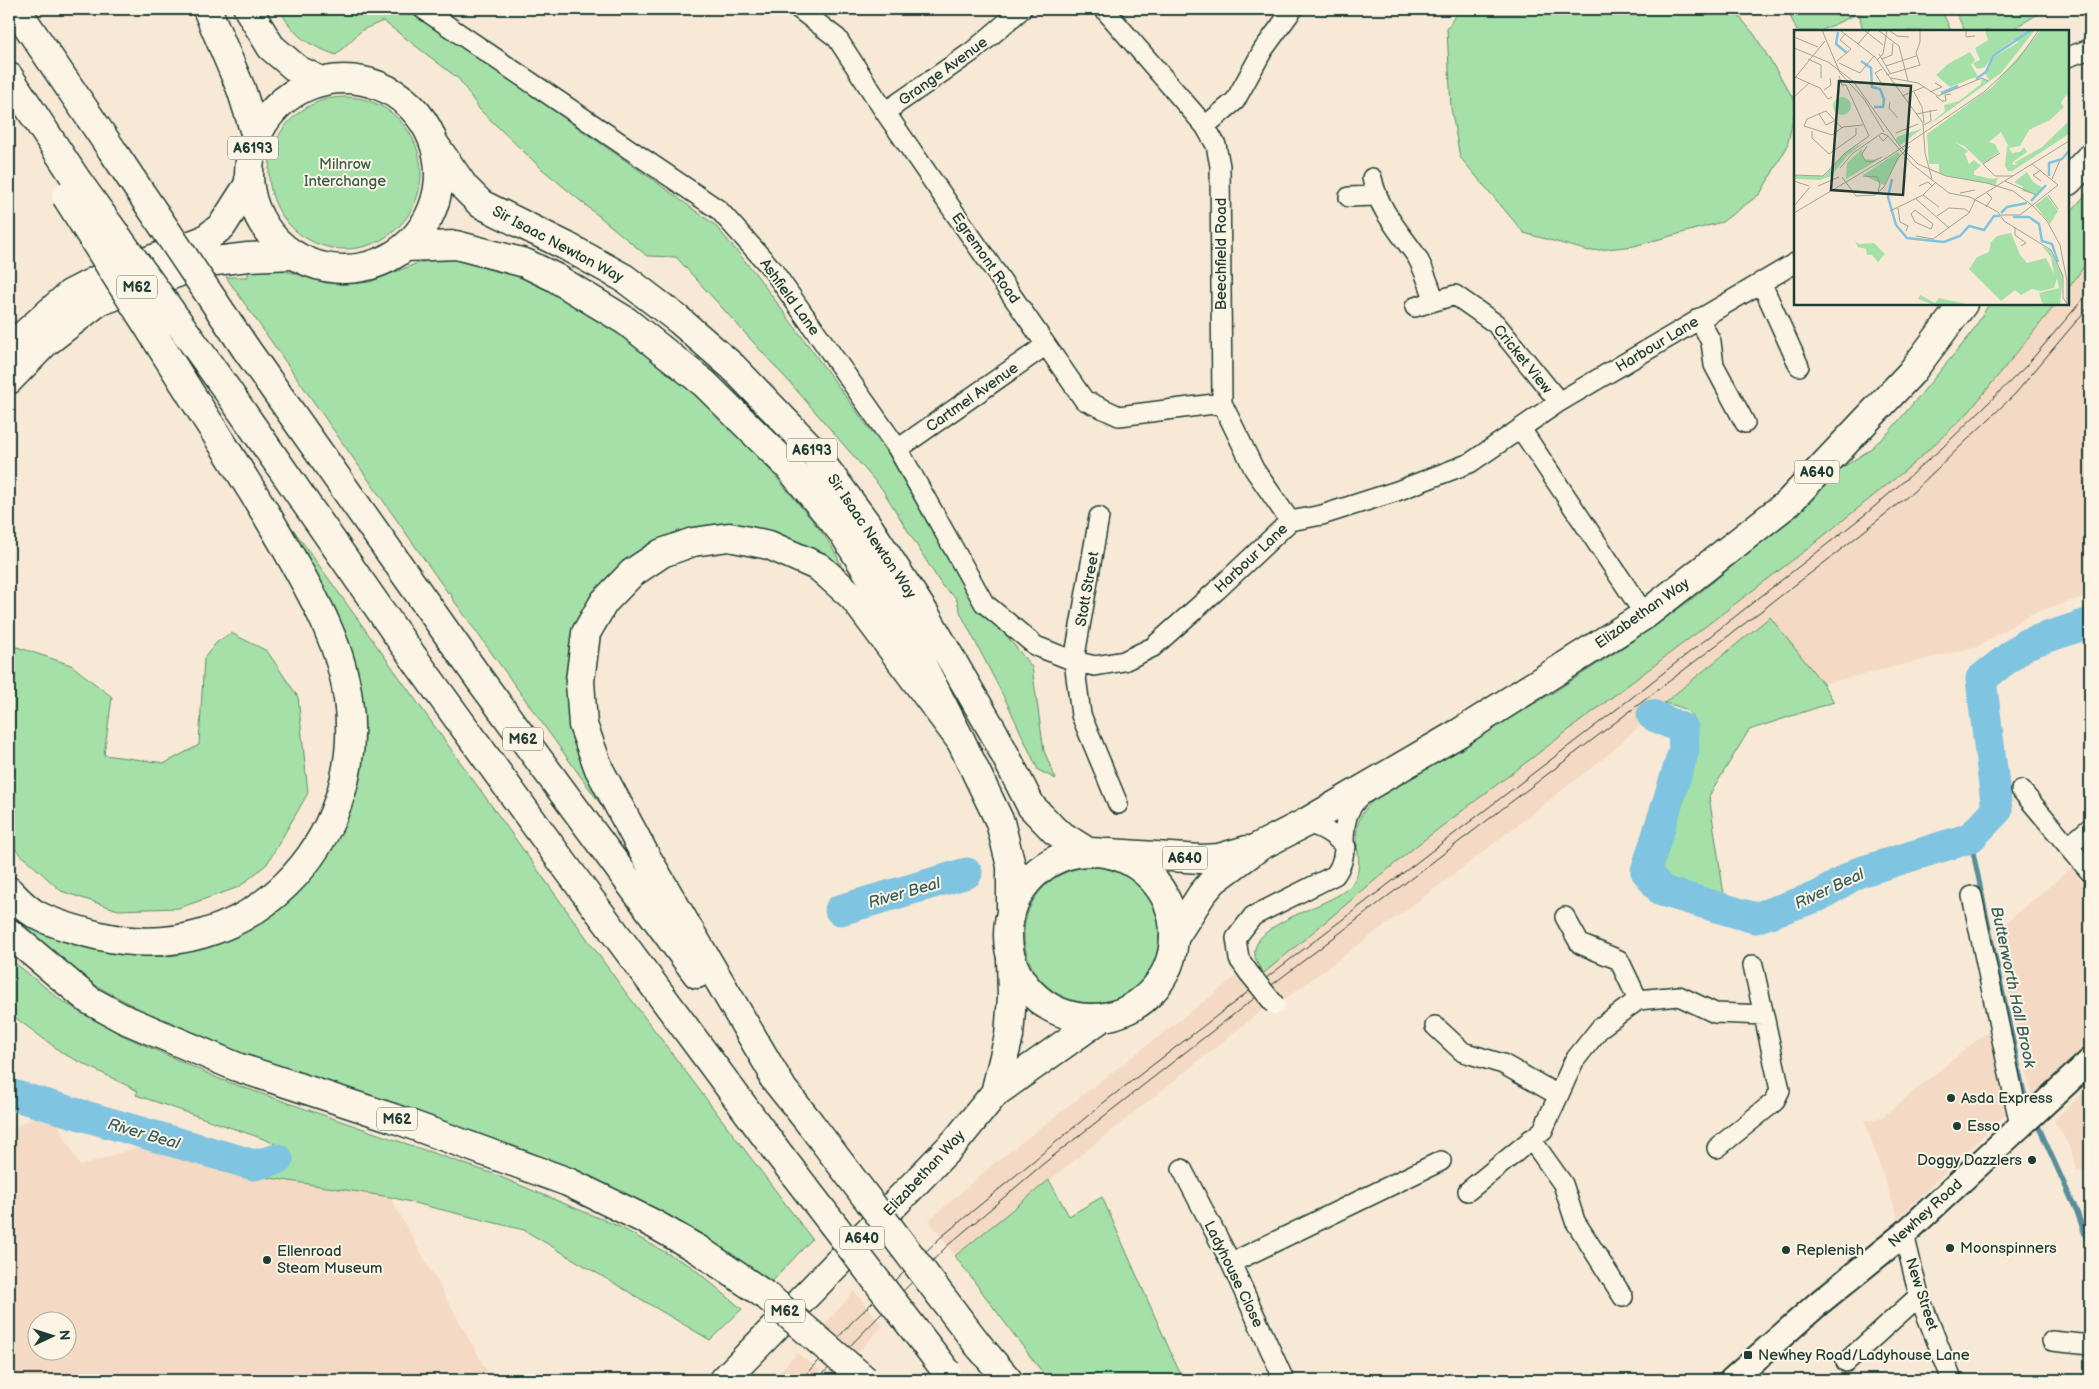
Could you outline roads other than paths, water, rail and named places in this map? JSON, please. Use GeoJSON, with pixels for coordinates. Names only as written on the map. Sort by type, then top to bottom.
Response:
{"type":"FeatureCollection","features":[{"type":"Feature","properties":{"kind":"main road","name":"M62"},"geometry":{"type":"LineString","coordinates":[[16,9],[246,349],[480,680],[784,1091],[979,1346],[1008,1380]]}},
{"type":"Feature","properties":{"kind":"main road"},"geometry":{"type":"LineString","coordinates":[[207,9],[241,89],[256,136]]}},
{"type":"Feature","properties":{"kind":"main road"},"geometry":{"type":"LineString","coordinates":[[248,9],[271,47],[298,70],[321,81]]}},
{"type":"Feature","properties":{"kind":"main road","name":"M62"},"geometry":{"type":"LineString","coordinates":[[9,77],[71,188],[204,415],[268,516],[314,597],[342,666],[349,700],[348,761],[336,811],[316,850],[282,890],[237,921],[184,938],[152,942],[120,940],[87,933],[36,915],[9,891]]}},
{"type":"Feature","properties":{"kind":"main road","name":"A6193"},"geometry":{"type":"LineString","coordinates":[[350,78],[378,84],[402,98],[422,119],[435,145],[440,172],[436,200],[424,226],[406,247],[380,263],[351,269],[321,267],[293,255],[271,236],[256,212],[249,184],[249,160],[256,136],[272,111],[294,92],[321,81],[350,78]]}},
{"type":"Feature","properties":{"kind":"main road","name":"M62"},"geometry":{"type":"LineString","coordinates":[[9,101],[71,188],[226,390],[409,651],[567,868],[775,1149],[950,1376]]}},
{"type":"Feature","properties":{"kind":"main road","name":"Sir Isaac Newton Way"},"geometry":{"type":"LineString","coordinates":[[435,145],[465,188],[481,204],[566,246],[624,278],[680,320],[733,367],[809,446],[866,523],[925,614],[994,733],[1031,806],[1055,832],[1098,852]]}},
{"type":"Feature","properties":{"kind":"main road"},"geometry":{"type":"LineString","coordinates":[[2069,180],[2090,158]]}},
{"type":"Feature","properties":{"kind":"main road","name":"M62"},"geometry":{"type":"LineString","coordinates":[[9,348],[70,294],[99,279],[204,240],[222,226],[249,184]]}},
{"type":"Feature","properties":{"kind":"main road","name":"Sir Isaac Newton Way"},"geometry":{"type":"LineString","coordinates":[[406,247],[456,245],[524,263],[554,277],[626,321],[705,384],[788,466],[844,534],[908,635],[1000,822],[1011,866],[1011,912]]}},
{"type":"Feature","properties":{"kind":"main road","name":"M62"},"geometry":{"type":"LineString","coordinates":[[9,380],[45,343],[98,302],[207,262],[248,257],[293,255]]}},
{"type":"Feature","properties":{"kind":"main road","name":"Elizabethan Way"},"geometry":{"type":"LineString","coordinates":[[1174,938],[1202,894],[1214,880],[1260,846],[1305,823],[1459,732],[1645,615],[1788,503],[1911,373],[1962,305]]}},
{"type":"Feature","properties":{"kind":"main road","name":"M62"},"geometry":{"type":"LineString","coordinates":[[784,1091],[644,853],[599,769],[583,725],[580,681],[586,633],[604,602],[632,573],[662,553],[693,542],[729,538],[769,545],[819,567],[853,597],[961,741]]}},
{"type":"Feature","properties":{"kind":"main road","name":"Elizabethan Way"},"geometry":{"type":"LineString","coordinates":[[1098,852],[1201,859],[1219,858],[1260,846]]}},
{"type":"Feature","properties":{"kind":"main road","name":"A640"},"geometry":{"type":"LineString","coordinates":[[1098,852],[1130,861],[1149,875],[1159,887],[1172,915],[1174,938],[1170,961],[1160,982],[1144,1000],[1124,1012],[1101,1018],[1078,1017],[1055,1010],[1036,997],[1021,979],[1011,958],[1008,935],[1011,912],[1019,893],[1032,877],[1048,864],[1067,855],[1098,852]]}},
{"type":"Feature","properties":{"kind":"main road","name":"M62"},"geometry":{"type":"LineString","coordinates":[[9,933],[89,1000],[122,1018],[238,1067],[393,1118],[568,1182],[654,1224],[699,1250],[768,1296],[864,1380]]}},
{"type":"Feature","properties":{"kind":"main road","name":"Elizabethan Way"},"geometry":{"type":"LineString","coordinates":[[995,1093],[1009,1036],[1012,997],[1011,958]]}},
{"type":"Feature","properties":{"kind":"main road","name":"Elizabethan Way"},"geometry":{"type":"LineString","coordinates":[[724,1380],[956,1141],[995,1093],[1101,1018]]}},
{"type":"Feature","properties":{"kind":"street","name":"Ashfield Lane"},"geometry":{"type":"LineString","coordinates":[[423,9],[719,210],[772,269],[898,449],[984,603],[1036,646],[1074,662]]}},
{"type":"Feature","properties":{"kind":"street","name":"Egremont Road"},"geometry":{"type":"LineString","coordinates":[[800,9],[837,38],[885,112],[1084,400],[1119,416],[1222,403]]}},
{"type":"Feature","properties":{"kind":"street","name":"Grange Avenue"},"geometry":{"type":"LineString","coordinates":[[885,112],[973,51],[1022,9]]}},
{"type":"Feature","properties":{"kind":"street","name":"Beechfield Road"},"geometry":{"type":"LineString","coordinates":[[1104,9],[1204,126],[1216,145],[1220,166],[1222,403],[1254,469],[1290,521]]}},
{"type":"Feature","properties":{"kind":"street"},"geometry":{"type":"LineString","coordinates":[[1204,126],[1235,101],[1263,50],[1292,9]]}},
{"type":"Feature","properties":{"kind":"street"},"geometry":{"type":"LineString","coordinates":[[2069,57],[2090,49]]}},
{"type":"Feature","properties":{"kind":"street"},"geometry":{"type":"LineString","coordinates":[[1349,198],[1373,187],[1399,235],[1416,256],[1435,301]]}},
{"type":"Feature","properties":{"kind":"street","name":"Harbour Lane"},"geometry":{"type":"LineString","coordinates":[[1074,662],[1096,666],[1124,661],[1154,647],[1218,590],[1290,521],[1322,515],[1388,494],[1470,463],[1559,402],[1794,264]]}},
{"type":"Feature","properties":{"kind":"street"},"geometry":{"type":"LineString","coordinates":[[1761,282],[1800,366]]}},
{"type":"Feature","properties":{"kind":"street","name":"Cricket View"},"geometry":{"type":"LineString","coordinates":[[1414,307],[1455,295],[1496,324],[1559,402]]}},
{"type":"Feature","properties":{"kind":"street"},"geometry":{"type":"LineString","coordinates":[[1699,318],[1712,342],[1714,365],[1745,423]]}},
{"type":"Feature","properties":{"kind":"street","name":"Cartmel Avenue"},"geometry":{"type":"LineString","coordinates":[[898,449],[1046,345]]}},
{"type":"Feature","properties":{"kind":"street"},"geometry":{"type":"LineString","coordinates":[[1521,429],[1645,615]]}},
{"type":"Feature","properties":{"kind":"street","name":"Stott Street"},"geometry":{"type":"LineString","coordinates":[[1099,517],[1074,662],[1081,715],[1118,804]]}},
{"type":"Feature","properties":{"kind":"street"},"geometry":{"type":"LineString","coordinates":[[1275,1005],[1239,959],[1236,938],[1253,916],[1336,875],[1341,867],[1346,847],[1344,835],[1347,815],[1350,808],[1367,787]]}},
{"type":"Feature","properties":{"kind":"street"},"geometry":{"type":"LineString","coordinates":[[2021,790],[2090,872]]}},
{"type":"Feature","properties":{"kind":"street"},"geometry":{"type":"LineString","coordinates":[[1305,823],[1319,826],[1330,832],[1346,847]]}},
{"type":"Feature","properties":{"kind":"street"},"geometry":{"type":"LineString","coordinates":[[2068,846],[2090,828]]}},
{"type":"Feature","properties":{"kind":"street"},"geometry":{"type":"LineString","coordinates":[[1972,896],[2028,1119]]}},
{"type":"Feature","properties":{"kind":"street"},"geometry":{"type":"LineString","coordinates":[[1565,917],[1580,944],[1618,960],[1638,1000]]}},
{"type":"Feature","properties":{"kind":"street"},"geometry":{"type":"LineString","coordinates":[[1717,1148],[1774,1102],[1780,1090],[1753,965]]}},
{"type":"Feature","properties":{"kind":"street"},"geometry":{"type":"LineString","coordinates":[[1468,1191],[1543,1130],[1574,1061],[1601,1027],[1638,1000],[1679,996],[1715,1013],[1764,1015]]}},
{"type":"Feature","properties":{"kind":"street"},"geometry":{"type":"LineString","coordinates":[[1435,1026],[1463,1052],[1503,1064],[1558,1095]]}},
{"type":"Feature","properties":{"kind":"street","name":"Newhey Road"},"geometry":{"type":"LineString","coordinates":[[1732,1380],[1820,1302],[1904,1234],[2090,1060]]}},
{"type":"Feature","properties":{"kind":"street"},"geometry":{"type":"LineString","coordinates":[[1531,1139],[1563,1184],[1575,1221],[1623,1297]]}},
{"type":"Feature","properties":{"kind":"street"},"geometry":{"type":"LineString","coordinates":[[1231,1263],[1441,1162]]}},
{"type":"Feature","properties":{"kind":"street","name":"Ladyhouse Close"},"geometry":{"type":"LineString","coordinates":[[1182,1169],[1231,1263],[1284,1380]]}},
{"type":"Feature","properties":{"kind":"street","name":"New Street"},"geometry":{"type":"LineString","coordinates":[[1904,1234],[1919,1296],[1952,1380]]}},
{"type":"Feature","properties":{"kind":"street"},"geometry":{"type":"LineString","coordinates":[[1846,1362],[1919,1296]]}},
{"type":"Feature","properties":{"kind":"street"},"geometry":{"type":"LineString","coordinates":[[2052,1341],[2090,1345]]}},
{"type":"Feature","properties":{"kind":"waterway","name":"River Beal"},"geometry":{"type":"LineString","coordinates":[[1652,715],[1683,729],[1684,750],[1646,871],[1662,891],[1755,918],[1819,896],[1857,873],[1970,838],[1997,810],[1981,679],[2026,644],[2090,623]]}},
{"type":"Feature","properties":{"kind":"waterway","name":"Butterworth Hall Brook"},"geometry":{"type":"LineString","coordinates":[[1970,838],[2024,1093],[2031,1108]]}},
{"type":"Feature","properties":{"kind":"waterway","name":"River Beal"},"geometry":{"type":"LineString","coordinates":[[840,910],[967,873]]}},
{"type":"Feature","properties":{"kind":"waterway","name":"River Beal"},"geometry":{"type":"LineString","coordinates":[[9,1094],[254,1165],[278,1159]]}},
{"type":"Feature","properties":{"kind":"waterway","name":"Butterworth Hall Brook"},"geometry":{"type":"LineString","coordinates":[[2036,1121],[2077,1212],[2090,1249]]}},
{"type":"Feature","properties":{"kind":"tram line"},"geometry":{"type":"LineString","coordinates":[[801,1380],[852,1322],[940,1238],[1107,1100],[1630,699],[1867,513],[1942,448],[2026,366],[2090,291]]}},
{"type":"Feature","properties":{"kind":"tram line"},"geometry":{"type":"LineString","coordinates":[[817,1380],[946,1247],[1043,1164],[1243,1007],[1829,559],[1913,492],[2015,394],[2090,305]]}},
{"type":"Feature","properties":{"kind":"place","name":"Asda Express"},"geometry":{"type":"Point","coordinates":[1951,1098]}},
{"type":"Feature","properties":{"kind":"place","name":"Esso"},"geometry":{"type":"Point","coordinates":[1957,1126]}},
{"type":"Feature","properties":{"kind":"place","name":"Doggy Dazzlers"},"geometry":{"type":"Point","coordinates":[2032,1160]}},
{"type":"Feature","properties":{"kind":"place","name":"Moonspinners"},"geometry":{"type":"Point","coordinates":[1950,1248]}},
{"type":"Feature","properties":{"kind":"place","name":"Replenish"},"geometry":{"type":"Point","coordinates":[1786,1250]}},
{"type":"Feature","properties":{"kind":"place","name":"Ellenroad Steam Museum"},"geometry":{"type":"Point","coordinates":[267,1260]}},
{"type":"Feature","properties":{"kind":"place","name":"Newhey Road/Ladyhouse Lane"},"geometry":{"type":"Point","coordinates":[1748,1355]}},
{"type":"Feature","properties":{"kind":"park label","name":"Milnrow Interchange"},"geometry":{"type":"Point","coordinates":[345,172]}}]}
